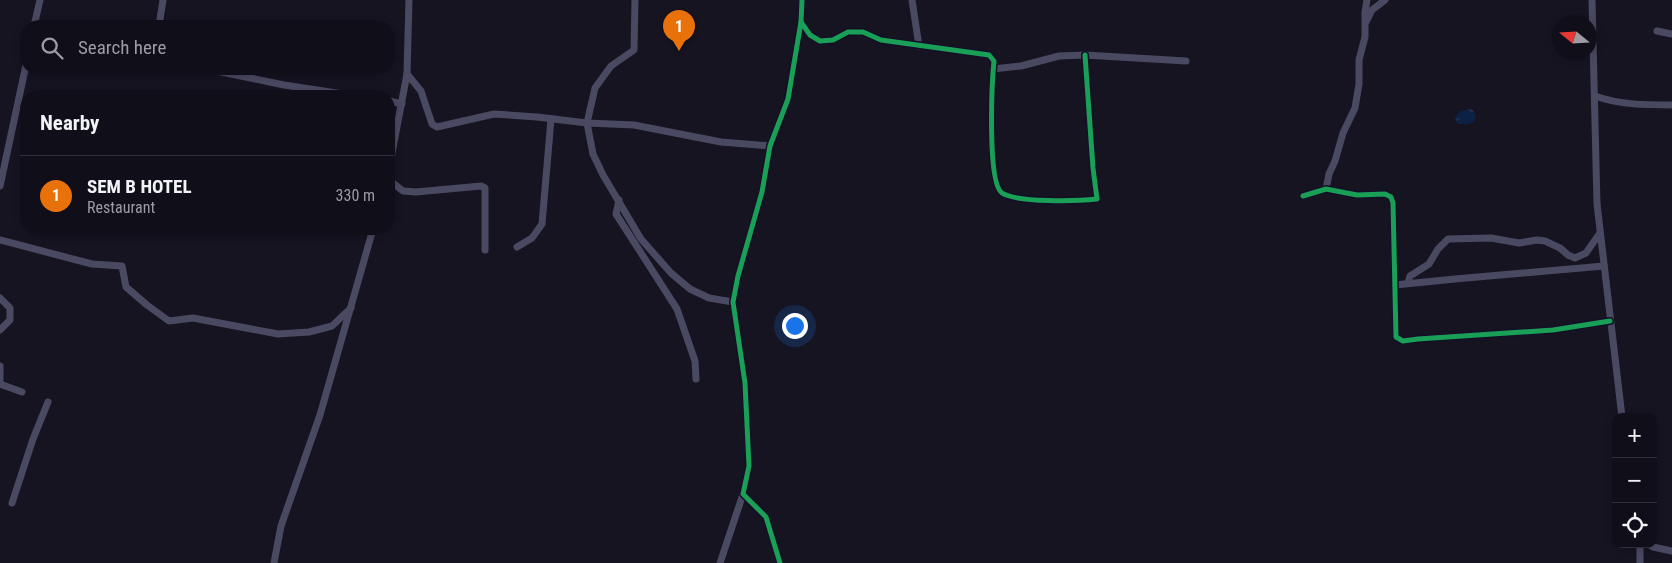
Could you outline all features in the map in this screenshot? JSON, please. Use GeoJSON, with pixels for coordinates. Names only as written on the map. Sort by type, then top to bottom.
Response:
{"type":"FeatureCollection","features":[{"type":"Feature","properties":{"kind":"street"},"geometry":{"type":"LineString","coordinates":[[35,20],[40,0]]}},
{"type":"Feature","properties":{"kind":"street"},"geometry":{"type":"LineString","coordinates":[[160,20],[163,0]]}},
{"type":"Feature","properties":{"kind":"street"},"geometry":{"type":"LineString","coordinates":[[395,139],[407,74],[409,0]]}},
{"type":"Feature","properties":{"kind":"street"},"geometry":{"type":"LineString","coordinates":[[636,0],[634,50],[611,66],[594,88],[587,123],[593,154],[603,175],[641,239],[671,274],[690,289],[709,298],[733,302]]}},
{"type":"Feature","properties":{"kind":"street"},"geometry":{"type":"LineString","coordinates":[[720,563],[743,494],[749,466],[745,383],[733,302],[738,276],[762,192],[770,146],[788,99],[801,22],[802,0]]}},
{"type":"Feature","properties":{"kind":"street"},"geometry":{"type":"LineString","coordinates":[[912,0],[919,46]]}},
{"type":"Feature","properties":{"kind":"street"},"geometry":{"type":"LineString","coordinates":[[1326,189],[1343,133],[1355,108],[1359,84],[1359,60],[1365,37],[1366,0]]}},
{"type":"Feature","properties":{"kind":"street"},"geometry":{"type":"LineString","coordinates":[[1366,23],[1372,10],[1385,0]]}},
{"type":"Feature","properties":{"kind":"street"},"geometry":{"type":"LineString","coordinates":[[1592,0],[1595,170],[1600,233],[1622,413]]}},
{"type":"Feature","properties":{"kind":"street"},"geometry":{"type":"LineString","coordinates":[[801,22],[810,36],[820,41],[833,40],[848,32],[863,32],[881,40],[989,55],[994,61],[992,145],[998,188],[1001,193],[1026,199],[1097,199],[1085,55]]}},
{"type":"Feature","properties":{"kind":"street"},"geometry":{"type":"LineString","coordinates":[[1657,31],[1672,34]]}},
{"type":"Feature","properties":{"kind":"street"},"geometry":{"type":"LineString","coordinates":[[993,69],[1021,66],[1059,56],[1085,55],[1186,61]]}},
{"type":"Feature","properties":{"kind":"street"},"geometry":{"type":"LineString","coordinates":[[407,74],[421,91],[432,124],[437,127],[494,114],[587,123],[634,125],[722,142],[770,146]]}},
{"type":"Feature","properties":{"kind":"street"},"geometry":{"type":"LineString","coordinates":[[21,90],[24,75]]}},
{"type":"Feature","properties":{"kind":"street"},"geometry":{"type":"LineString","coordinates":[[236,75],[317,90]]}},
{"type":"Feature","properties":{"kind":"street"},"geometry":{"type":"LineString","coordinates":[[0,186],[20,94]]}},
{"type":"Feature","properties":{"kind":"street"},"geometry":{"type":"LineString","coordinates":[[1595,96],[1610,102],[1639,105],[1672,105]]}},
{"type":"Feature","properties":{"kind":"street"},"geometry":{"type":"LineString","coordinates":[[395,103],[402,104]]}},
{"type":"Feature","properties":{"kind":"street"},"geometry":{"type":"LineString","coordinates":[[517,247],[532,238],[542,224],[551,119]]}},
{"type":"Feature","properties":{"kind":"street"},"geometry":{"type":"LineString","coordinates":[[395,185],[403,191],[416,192],[482,186],[485,188],[485,250]]}},
{"type":"Feature","properties":{"kind":"street"},"geometry":{"type":"LineString","coordinates":[[1303,196],[1326,189],[1357,195],[1386,194],[1390,196],[1393,203],[1396,337],[1403,341],[1553,330],[1610,321]]}},
{"type":"Feature","properties":{"kind":"street"},"geometry":{"type":"LineString","coordinates":[[619,200],[616,214],[677,309],[696,361],[696,380]]}},
{"type":"Feature","properties":{"kind":"street"},"geometry":{"type":"LineString","coordinates":[[1408,283],[1410,276],[1429,264],[1438,250],[1448,240],[1491,238],[1520,243],[1537,240],[1545,241],[1575,258],[1586,253],[1600,233]]}},
{"type":"Feature","properties":{"kind":"street"},"geometry":{"type":"LineString","coordinates":[[274,563],[280,526],[320,415],[371,235]]}},
{"type":"Feature","properties":{"kind":"street"},"geometry":{"type":"LineString","coordinates":[[0,240],[92,264],[122,266],[126,287],[169,321],[193,318],[278,334],[309,332],[332,326],[351,308]]}},
{"type":"Feature","properties":{"kind":"street"},"geometry":{"type":"LineString","coordinates":[[1395,285],[1604,266]]}},
{"type":"Feature","properties":{"kind":"street"},"geometry":{"type":"LineString","coordinates":[[0,298],[10,308],[10,320],[0,330]]}},
{"type":"Feature","properties":{"kind":"street"},"geometry":{"type":"LineString","coordinates":[[0,366],[0,384],[22,392]]}},
{"type":"Feature","properties":{"kind":"street"},"geometry":{"type":"LineString","coordinates":[[12,503],[48,402]]}},
{"type":"Feature","properties":{"kind":"street"},"geometry":{"type":"LineString","coordinates":[[743,494],[766,517],[780,563]]}},
{"type":"Feature","properties":{"kind":"street"},"geometry":{"type":"LineString","coordinates":[[1640,548],[1640,563]]}},
{"type":"Feature","properties":{"kind":"street"},"geometry":{"type":"LineString","coordinates":[[1653,548],[1672,551]]}},
{"type":"Feature","properties":{"kind":"water"},"geometry":{"type":"Polygon","coordinates":[[[1472,109],[1476,116],[1475,121],[1469,124],[1458,124],[1455,118],[1460,111],[1472,109]]]}},
{"type":"Feature","properties":{"kind":"cycle path"},"geometry":{"type":"LineString","coordinates":[[780,563],[766,517],[743,494],[749,466],[745,383],[733,302],[738,276],[762,192],[770,146],[788,99],[801,22],[802,0]]}},
{"type":"Feature","properties":{"kind":"cycle path"},"geometry":{"type":"LineString","coordinates":[[801,22],[810,35],[820,41],[833,40],[848,32],[863,32],[881,40],[989,55],[994,61],[992,152],[997,185],[1002,193],[1034,200],[1097,199],[1085,55]]}},
{"type":"Feature","properties":{"kind":"cycle path"},"geometry":{"type":"LineString","coordinates":[[1303,196],[1326,189],[1357,195],[1385,194],[1391,197],[1393,203],[1396,337],[1403,341],[1553,330],[1610,321]]}},
{"type":"Feature","properties":{"kind":"place","name":"SEM B HOTEL"},"geometry":{"type":"Point","coordinates":[679,51]}}]}
